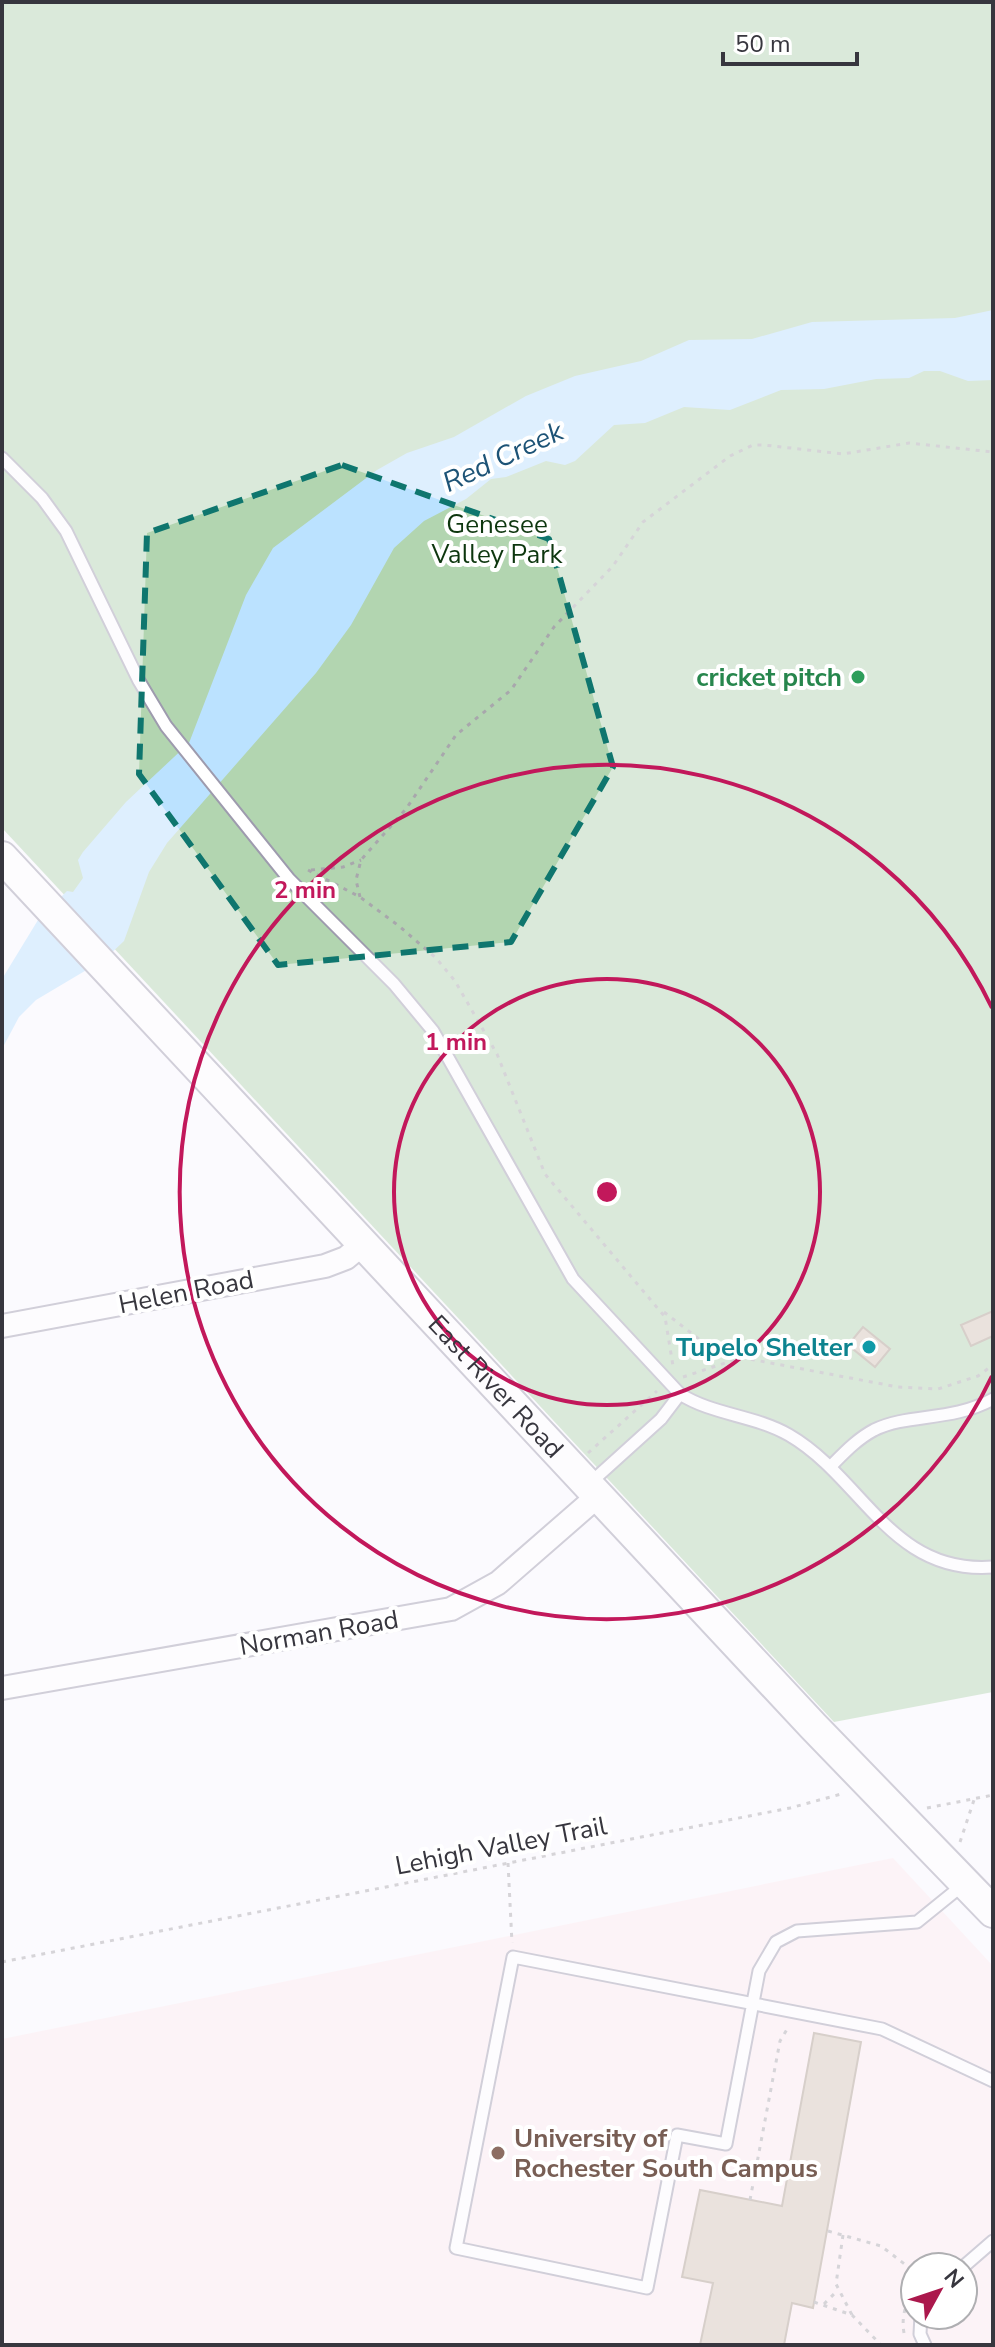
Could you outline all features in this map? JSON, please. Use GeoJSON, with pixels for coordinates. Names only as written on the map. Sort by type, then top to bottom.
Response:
{"type":"FeatureCollection","features":[{"type":"Feature","properties":{"kind":"street","name":"East River Road"},"geometry":{"type":"LineString","coordinates":[[2,857],[813,1726],[993,1912]]}},
{"type":"Feature","properties":{"kind":"street","name":"Helen Road"},"geometry":{"type":"LineString","coordinates":[[2,1326],[325,1266],[346,1258],[364,1243]]}},
{"type":"Feature","properties":{"kind":"street","name":"Norman Road"},"geometry":{"type":"LineString","coordinates":[[2,1688],[451,1609],[498,1583],[594,1490]]}},
{"type":"Feature","properties":{"kind":"lane"},"geometry":{"type":"LineString","coordinates":[[2,458],[42,498],[66,531],[139,681],[174,738],[289,879],[394,984],[433,1031],[454,1063],[573,1279],[680,1394],[705,1407],[750,1418],[787,1434],[831,1466],[871,1514],[900,1540],[958,1566],[993,1567]]}},
{"type":"Feature","properties":{"kind":"lane"},"geometry":{"type":"LineString","coordinates":[[594,1490],[661,1419],[680,1394]]}},
{"type":"Feature","properties":{"kind":"lane"},"geometry":{"type":"LineString","coordinates":[[831,1466],[855,1442],[875,1430],[962,1414],[993,1399]]}},
{"type":"Feature","properties":{"kind":"lane"},"geometry":{"type":"LineString","coordinates":[[957,1875],[917,1922],[797,1931],[776,1942],[759,1971],[754,2003],[726,2144],[677,2135],[647,2288],[456,2248],[513,1957],[754,2003],[882,2029],[993,2081]]}},
{"type":"Feature","properties":{"kind":"path"},"geometry":{"type":"LineString","coordinates":[[360,897],[356,880],[361,860],[406,809],[456,735],[511,690],[554,627],[613,566],[643,522],[730,456],[753,445],[843,454],[909,443],[993,452]]}},
{"type":"Feature","properties":{"kind":"path"},"geometry":{"type":"LineString","coordinates":[[289,879],[308,870],[327,870],[361,860]]}},
{"type":"Feature","properties":{"kind":"path"},"geometry":{"type":"LineString","coordinates":[[308,870],[360,897],[424,947],[455,981],[497,1054],[545,1174],[659,1307],[685,1331],[744,1358],[925,1390],[964,1382],[993,1365]]}},
{"type":"Feature","properties":{"kind":"path"},"geometry":{"type":"LineString","coordinates":[[659,1307],[669,1328],[673,1370],[668,1382]]}},
{"type":"Feature","properties":{"kind":"path"},"geometry":{"type":"LineString","coordinates":[[588,1453],[668,1382],[744,1358]]}},
{"type":"Feature","properties":{"kind":"path","name":"Lehigh Valley Trail"},"geometry":{"type":"LineString","coordinates":[[2,1962],[790,1808],[871,1786]]}},
{"type":"Feature","properties":{"kind":"path"},"geometry":{"type":"LineString","coordinates":[[923,1808],[993,1795]]}},
{"type":"Feature","properties":{"kind":"path"},"geometry":{"type":"LineString","coordinates":[[957,1875],[975,1799]]}},
{"type":"Feature","properties":{"kind":"path"},"geometry":{"type":"LineString","coordinates":[[508,1863],[513,1957]]}},
{"type":"Feature","properties":{"kind":"path"},"geometry":{"type":"LineString","coordinates":[[750,2200],[780,2041],[785,2028],[799,2022]]}},
{"type":"Feature","properties":{"kind":"path"},"geometry":{"type":"LineString","coordinates":[[828,2231],[881,2246],[899,2260]]}},
{"type":"Feature","properties":{"kind":"path"},"geometry":{"type":"LineString","coordinates":[[843,2235],[837,2266],[838,2290],[852,2315],[881,2345]]}},
{"type":"Feature","properties":{"kind":"path"},"geometry":{"type":"LineString","coordinates":[[823,2305],[838,2290]]}},
{"type":"Feature","properties":{"kind":"path"},"geometry":{"type":"LineString","coordinates":[[814,2302],[852,2315]]}},
{"type":"Feature","properties":{"kind":"highlighted area"},"geometry":{"type":"Polygon","coordinates":[[[342,465],[549,539],[613,767],[511,942],[278,965],[139,774],[147,533],[342,465]]]}},
{"type":"Feature","properties":{"kind":"shaded area","name":"University of Rochester South Campus"},"geometry":{"type":"Polygon","coordinates":[[[893,1858],[993,1966],[993,2345],[2,2345],[2,2039],[893,1858]]]}},
{"type":"Feature","properties":{"kind":"green space","name":"Genesee Valley Park"},"geometry":{"type":"Polygon","coordinates":[[[2,2],[993,2],[993,1692],[834,1722],[2,828],[2,2]]]}},
{"type":"Feature","properties":{"kind":"water","name":"Red Creek"},"geometry":{"type":"Polygon","coordinates":[[[993,310],[993,380],[968,381],[940,371],[924,371],[909,378],[876,379],[824,389],[781,390],[730,410],[684,407],[645,423],[614,425],[575,461],[565,465],[546,461],[506,477],[491,479],[466,499],[424,521],[394,548],[351,625],[316,673],[167,843],[149,872],[124,941],[105,959],[36,1000],[19,1017],[2,1049],[2,979],[38,920],[67,891],[73,892],[83,878],[78,860],[83,852],[126,802],[189,743],[246,595],[273,548],[377,470],[407,453],[454,437],[526,396],[575,376],[641,361],[689,340],[752,339],[812,322],[955,318],[993,310]]]}},
{"type":"Feature","properties":{"kind":"building"},"geometry":{"type":"Polygon","coordinates":[[[993,1311],[993,1336],[971,1346],[961,1325],[993,1311]]]}},
{"type":"Feature","properties":{"kind":"building","name":"Tupelo Shelter"},"geometry":{"type":"Polygon","coordinates":[[[863,1327],[890,1349],[875,1367],[848,1345],[863,1327]]]}},
{"type":"Feature","properties":{"kind":"building"},"geometry":{"type":"Polygon","coordinates":[[[814,2033],[861,2042],[813,2308],[792,2303],[784,2345],[700,2345],[713,2283],[682,2277],[700,2190],[782,2206],[814,2033]]]}},
{"type":"Feature","properties":{"kind":"place","name":"cricket pitch"},"geometry":{"type":"Point","coordinates":[858,677]}},
{"type":"Feature","properties":{"kind":"place","name":"Tupelo Shelter"},"geometry":{"type":"Point","coordinates":[869,1347]}},
{"type":"Feature","properties":{"kind":"place","name":"University of Rochester South Campus"},"geometry":{"type":"Point","coordinates":[498,2153]}}]}
